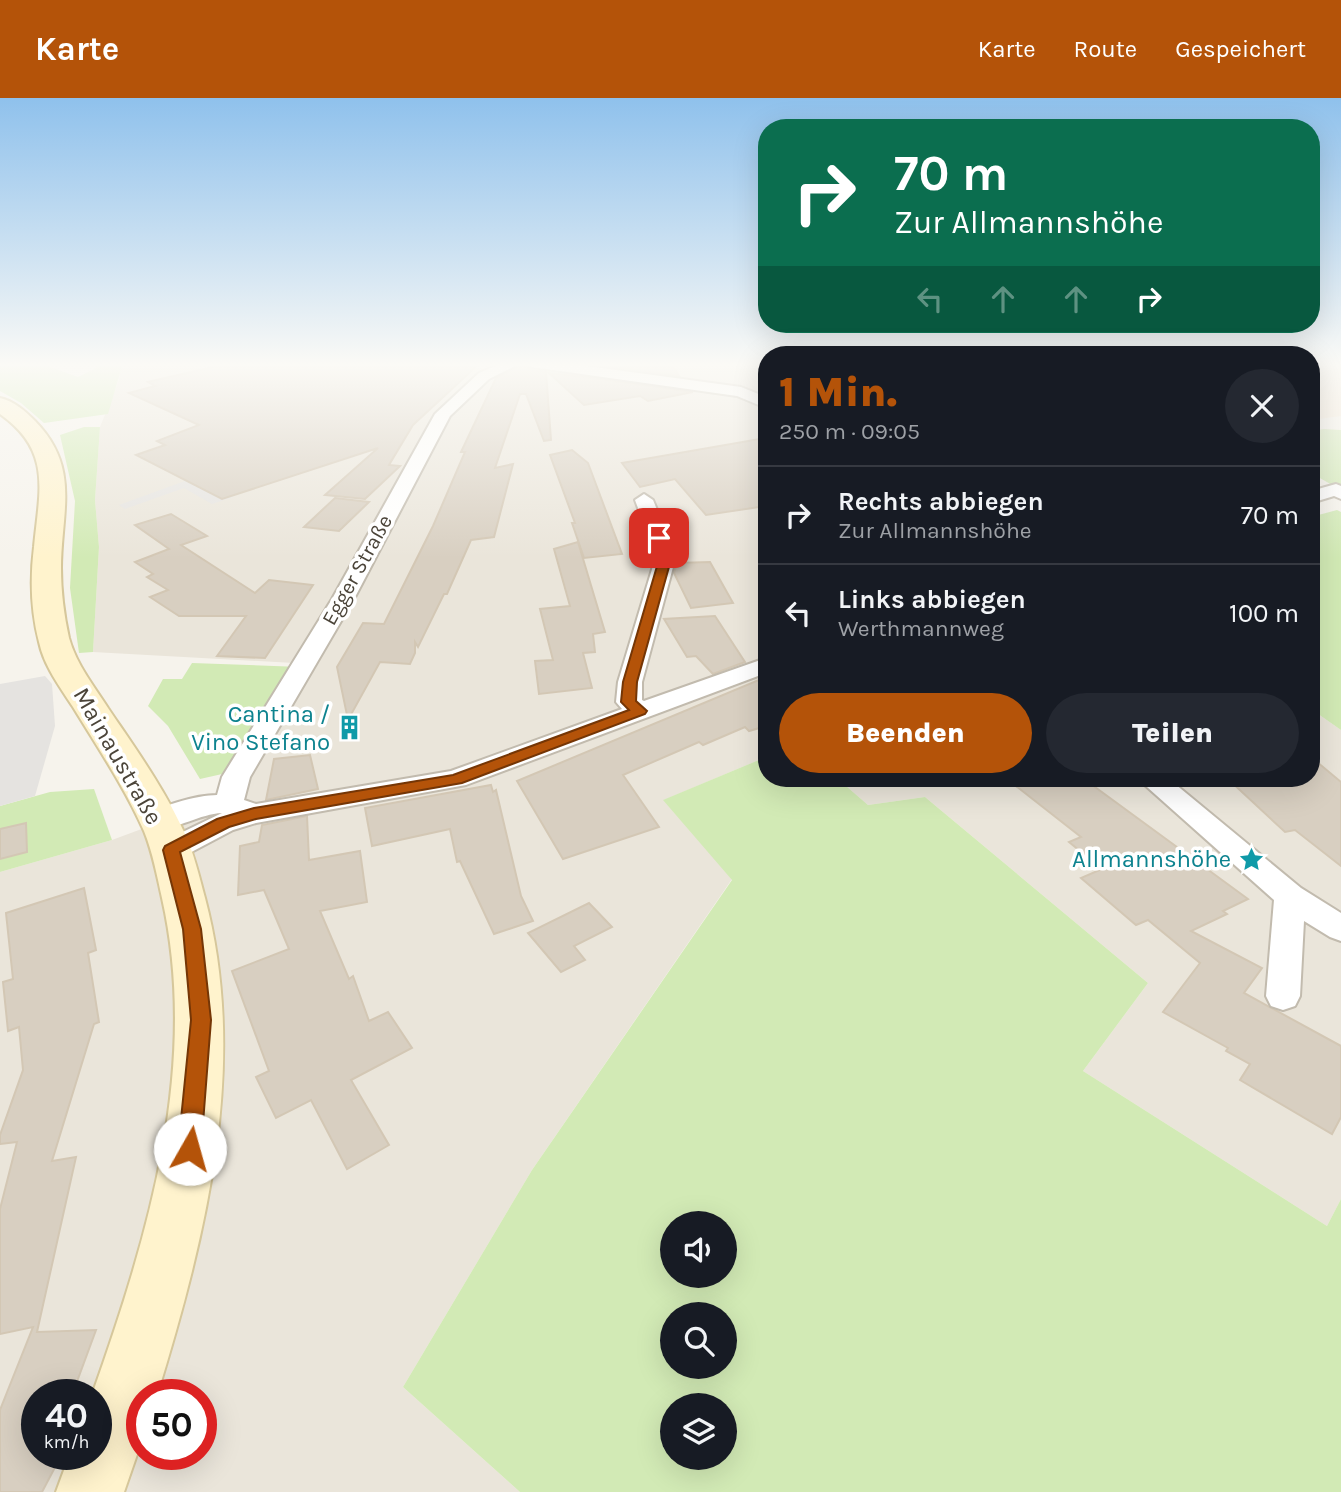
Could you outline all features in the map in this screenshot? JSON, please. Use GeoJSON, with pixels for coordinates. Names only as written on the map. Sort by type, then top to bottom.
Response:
{"type":"FeatureCollection","features":[{"type":"Feature","properties":{"kind":"main road","name":"Mainaustraße"},"geometry":{"type":"LineString","coordinates":[[30,428],[42,443],[51,463],[54,488],[47,553],[46,600],[57,649],[164,835],[192,929],[201,1020],[193,1124],[186,1173],[142,1349],[90,1492]]}},
{"type":"Feature","properties":{"kind":"street","name":"Egger Straße"},"geometry":{"type":"LineString","coordinates":[[241,808],[236,778],[343,599],[435,428]]}},
{"type":"Feature","properties":{"kind":"street"},"geometry":{"type":"LineString","coordinates":[[1320,494],[1336,490],[1341,493]]}},
{"type":"Feature","properties":{"kind":"street"},"geometry":{"type":"LineString","coordinates":[[639,711],[629,702],[630,682],[666,556],[644,500]]}},
{"type":"Feature","properties":{"kind":"street"},"geometry":{"type":"LineString","coordinates":[[164,835],[223,823],[241,808],[456,779],[758,668]]}},
{"type":"Feature","properties":{"kind":"street"},"geometry":{"type":"LineString","coordinates":[[1161,787],[1290,896],[1341,929]]}},
{"type":"Feature","properties":{"kind":"street"},"geometry":{"type":"LineString","coordinates":[[1283,996],[1290,896]]}},
{"type":"Feature","properties":{"kind":"shaded area"},"geometry":{"type":"Polygon","coordinates":[[[100,428],[758,428],[758,760],[664,800],[732,879],[532,1170],[403,1387],[520,1492],[0,1492],[0,872],[112,840],[233,795],[312,664],[93,652],[99,547],[95,500],[100,428]]]}},
{"type":"Feature","properties":{"kind":"shaded area"},"geometry":{"type":"Polygon","coordinates":[[[196,477],[233,497],[212,504],[184,488],[125,509],[119,505],[196,477]]]}},
{"type":"Feature","properties":{"kind":"shaded area"},"geometry":{"type":"Polygon","coordinates":[[[45,676],[52,684],[55,726],[35,796],[0,806],[0,684],[45,676]]]}},
{"type":"Feature","properties":{"kind":"shaded area"},"geometry":{"type":"Polygon","coordinates":[[[1320,715],[1341,730],[1341,1199],[1327,1226],[1083,1071],[1148,983],[925,797],[868,805],[847,787],[1320,787],[1320,715]]]}},
{"type":"Feature","properties":{"kind":"green space"},"geometry":{"type":"Polygon","coordinates":[[[81,428],[100,428],[95,500],[99,547],[93,652],[79,653],[70,588],[75,501],[60,435],[81,428]]]}},
{"type":"Feature","properties":{"kind":"green space"},"geometry":{"type":"Polygon","coordinates":[[[1320,430],[1341,430],[1341,490],[1320,478],[1320,430]]]}},
{"type":"Feature","properties":{"kind":"green space"},"geometry":{"type":"Polygon","coordinates":[[[1337,510],[1341,512],[1341,730],[1320,715],[1320,515],[1337,510]]]}},
{"type":"Feature","properties":{"kind":"green space"},"geometry":{"type":"Polygon","coordinates":[[[192,663],[301,667],[240,770],[200,779],[168,726],[148,706],[163,679],[182,679],[192,663]]]}},
{"type":"Feature","properties":{"kind":"green space"},"geometry":{"type":"Polygon","coordinates":[[[758,760],[758,787],[847,787],[868,805],[925,797],[1148,983],[1083,1071],[1327,1226],[1341,1199],[1341,1492],[520,1492],[403,1387],[532,1170],[732,880],[663,800],[758,760]]]}},
{"type":"Feature","properties":{"kind":"green space"},"geometry":{"type":"Polygon","coordinates":[[[94,789],[112,840],[0,872],[0,806],[50,792],[94,789]]]}},
{"type":"Feature","properties":{"kind":"building"},"geometry":{"type":"Polygon","coordinates":[[[191,428],[411,428],[389,465],[400,466],[365,499],[325,495],[378,448],[222,499],[136,455],[165,445],[157,441],[191,428]]]}},
{"type":"Feature","properties":{"kind":"building"},"geometry":{"type":"Polygon","coordinates":[[[472,428],[508,428],[495,468],[513,464],[494,537],[471,540],[447,594],[444,594],[418,647],[415,642],[415,653],[410,664],[380,662],[348,720],[337,667],[363,623],[384,624],[433,526],[465,452],[461,452],[472,428]]]}},
{"type":"Feature","properties":{"kind":"building"},"geometry":{"type":"Polygon","coordinates":[[[539,428],[550,428],[551,440],[544,441],[539,428]]]}},
{"type":"Feature","properties":{"kind":"building"},"geometry":{"type":"Polygon","coordinates":[[[758,439],[758,507],[706,515],[675,479],[640,487],[622,463],[758,439]]]}},
{"type":"Feature","properties":{"kind":"building"},"geometry":{"type":"Polygon","coordinates":[[[572,450],[588,463],[622,554],[584,558],[572,523],[575,523],[550,455],[572,450]]]}},
{"type":"Feature","properties":{"kind":"building"},"geometry":{"type":"Polygon","coordinates":[[[335,498],[369,502],[339,531],[304,527],[335,498]]]}},
{"type":"Feature","properties":{"kind":"building"},"geometry":{"type":"Polygon","coordinates":[[[171,514],[207,536],[181,545],[255,593],[269,580],[313,585],[265,658],[217,656],[246,616],[179,616],[150,597],[168,590],[147,577],[153,574],[135,562],[169,549],[135,525],[171,514]]]}},
{"type":"Feature","properties":{"kind":"building"},"geometry":{"type":"Polygon","coordinates":[[[578,542],[605,632],[593,634],[595,652],[583,653],[592,688],[539,694],[535,661],[553,660],[540,609],[570,606],[554,549],[578,542]]]}},
{"type":"Feature","properties":{"kind":"building"},"geometry":{"type":"Polygon","coordinates":[[[710,562],[733,603],[691,608],[674,573],[677,563],[710,562]]]}},
{"type":"Feature","properties":{"kind":"building"},"geometry":{"type":"Polygon","coordinates":[[[715,616],[745,662],[713,674],[696,656],[687,657],[664,619],[715,616]]]}},
{"type":"Feature","properties":{"kind":"building"},"geometry":{"type":"Polygon","coordinates":[[[758,680],[758,728],[749,731],[745,727],[703,745],[699,742],[623,775],[659,827],[563,859],[517,781],[758,680]]]}},
{"type":"Feature","properties":{"kind":"building"},"geometry":{"type":"Polygon","coordinates":[[[310,755],[318,789],[266,800],[274,759],[310,755]]]}},
{"type":"Feature","properties":{"kind":"building"},"geometry":{"type":"Polygon","coordinates":[[[1320,764],[1341,782],[1341,866],[1295,830],[1285,832],[1237,787],[1320,787],[1320,764]]]}},
{"type":"Feature","properties":{"kind":"building"},"geometry":{"type":"Polygon","coordinates":[[[491,785],[493,792],[496,790],[521,896],[533,921],[494,934],[460,861],[457,862],[450,829],[372,846],[365,808],[491,785]]]}},
{"type":"Feature","properties":{"kind":"building"},"geometry":{"type":"Polygon","coordinates":[[[1017,787],[1095,787],[1248,899],[1223,911],[1227,914],[1191,931],[1262,968],[1244,993],[1341,1046],[1341,1117],[1332,1134],[1240,1080],[1250,1064],[1226,1051],[1228,1048],[1163,1012],[1200,963],[1148,920],[1136,925],[1081,878],[1102,869],[1069,842],[1081,837],[1017,787]]]}},
{"type":"Feature","properties":{"kind":"building"},"geometry":{"type":"Polygon","coordinates":[[[307,816],[309,860],[360,851],[367,902],[320,911],[349,979],[353,976],[369,1021],[388,1012],[412,1048],[351,1080],[389,1145],[347,1169],[311,1100],[276,1118],[256,1077],[269,1071],[232,971],[289,949],[264,890],[238,895],[240,846],[259,842],[262,825],[307,816]]]}},
{"type":"Feature","properties":{"kind":"building"},"geometry":{"type":"Polygon","coordinates":[[[26,823],[27,852],[0,859],[0,829],[26,823]]]}},
{"type":"Feature","properties":{"kind":"building"},"geometry":{"type":"Polygon","coordinates":[[[84,888],[96,950],[88,953],[99,1022],[94,1024],[52,1161],[76,1157],[37,1332],[96,1330],[78,1379],[21,1379],[21,1470],[54,1470],[42,1492],[0,1492],[0,1410],[33,1327],[0,1334],[0,1209],[17,1142],[0,1144],[0,1135],[23,1070],[19,1027],[8,1031],[3,982],[13,979],[6,913],[84,888]]]}},
{"type":"Feature","properties":{"kind":"building"},"geometry":{"type":"Polygon","coordinates":[[[589,903],[612,927],[574,946],[585,960],[561,972],[528,933],[589,903]]]}},
{"type":"Feature","properties":{"kind":"place","name":"Cantina / Vino Stefano"},"geometry":{"type":"Point","coordinates":[350,728]}},
{"type":"Feature","properties":{"kind":"place","name":"Allmannshöhe"},"geometry":{"type":"Point","coordinates":[1251,859]}},
{"type":"Feature","properties":{"kind":"route"},"geometry":{"type":"LineString","coordinates":[[190,1149],[201,1020],[192,929],[171,850],[223,823],[254,814],[456,779],[639,711],[629,702],[630,682],[666,556],[659,538]]}}]}
